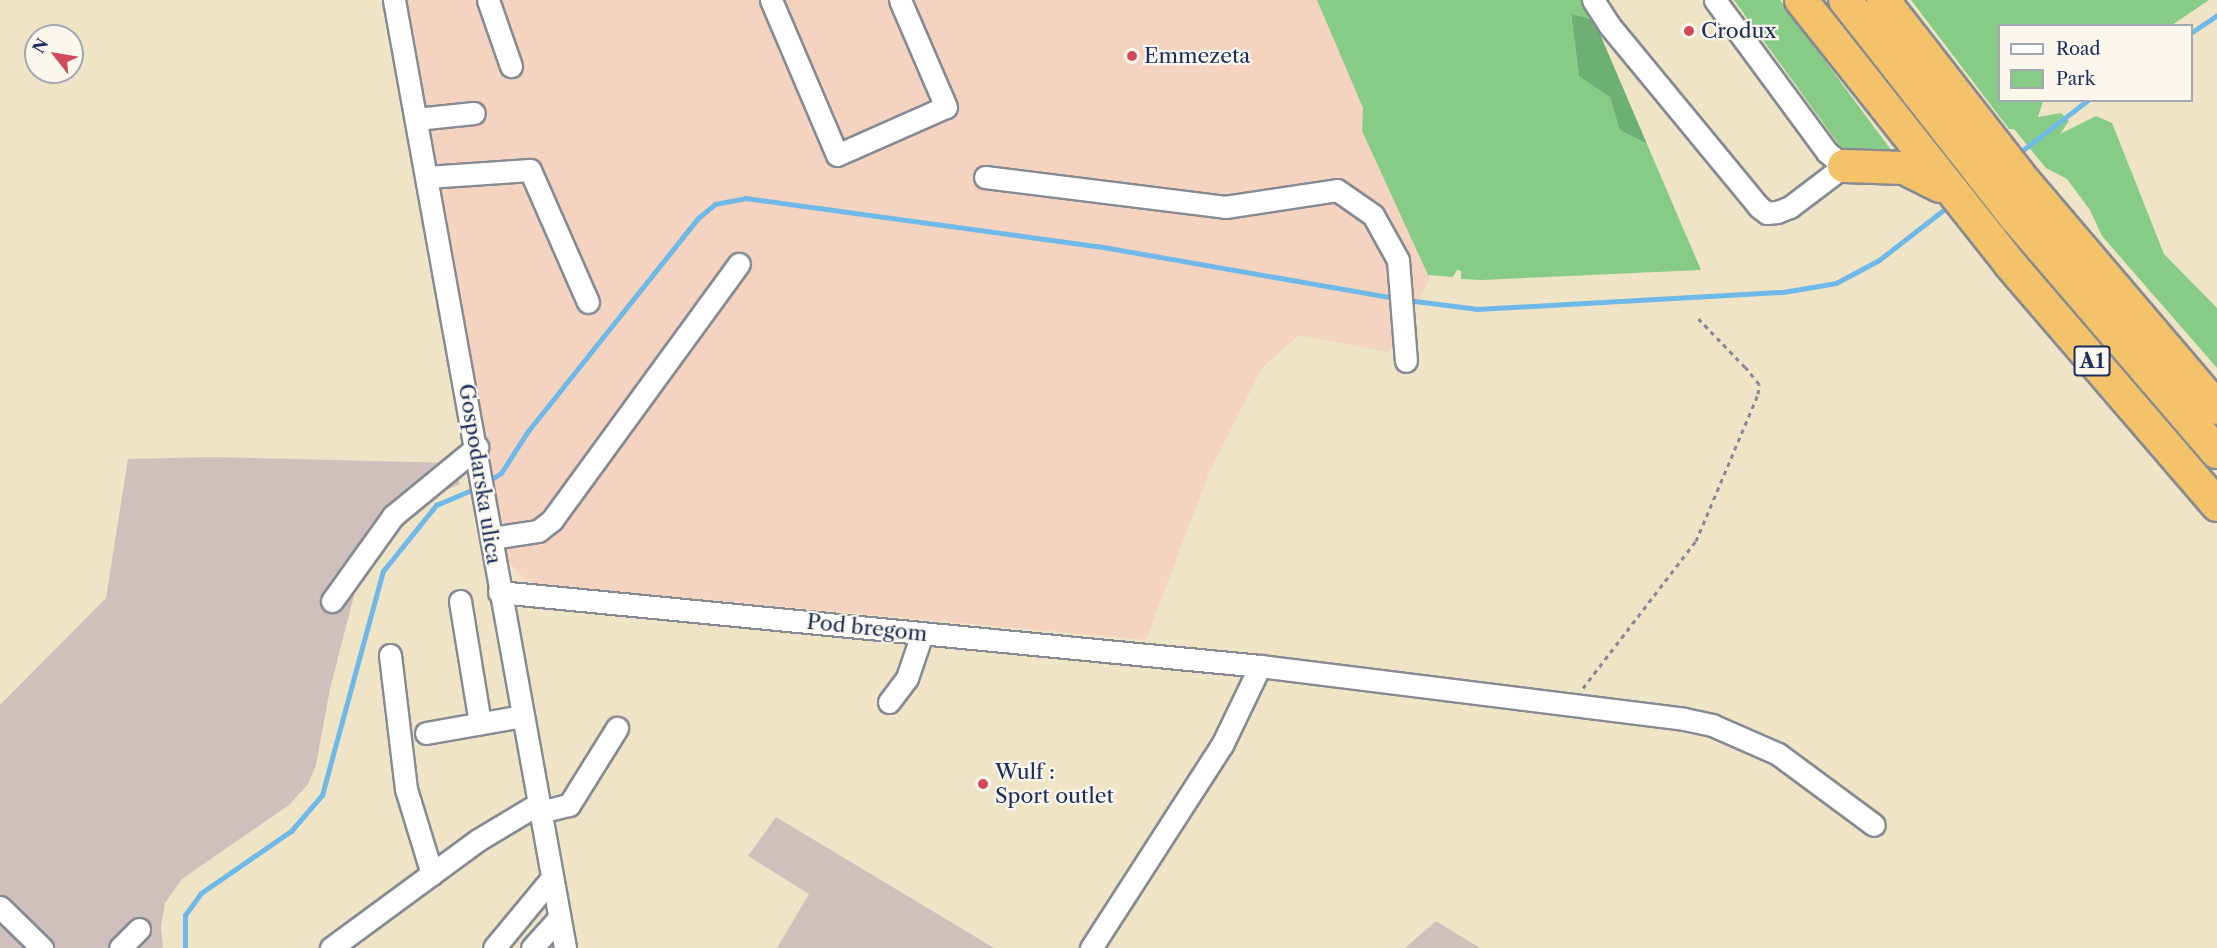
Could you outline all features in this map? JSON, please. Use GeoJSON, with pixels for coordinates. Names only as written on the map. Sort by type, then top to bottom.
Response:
{"type":"FeatureCollection","features":[{"type":"Feature","properties":{"kind":"highway","name":"A1"},"geometry":{"type":"LineString","coordinates":[[1801,0],[1949,190],[2217,506]]}},
{"type":"Feature","properties":{"kind":"highway","name":"A1"},"geometry":{"type":"LineString","coordinates":[[1845,0],[1982,152],[2217,452]]}},
{"type":"Feature","properties":{"kind":"highway"},"geometry":{"type":"LineString","coordinates":[[1883,0],[1982,152]]}},
{"type":"Feature","properties":{"kind":"highway"},"geometry":{"type":"LineString","coordinates":[[1844,166],[1904,168],[1949,190]]}},
{"type":"Feature","properties":{"kind":"highway"},"geometry":{"type":"LineString","coordinates":[[2008,184],[2217,408]]}},
{"type":"Feature","properties":{"kind":"street","name":"Gospodarska ulica"},"geometry":{"type":"LineString","coordinates":[[394,0],[477,447],[499,592],[565,948]]}},
{"type":"Feature","properties":{"kind":"street"},"geometry":{"type":"LineString","coordinates":[[488,0],[511,66]]}},
{"type":"Feature","properties":{"kind":"street"},"geometry":{"type":"LineString","coordinates":[[771,0],[837,154],[946,107],[900,0]]}},
{"type":"Feature","properties":{"kind":"street"},"geometry":{"type":"LineString","coordinates":[[1593,0],[1609,25],[1767,213],[1790,207],[1844,166],[1827,153],[1715,0]]}},
{"type":"Feature","properties":{"kind":"street"},"geometry":{"type":"LineString","coordinates":[[416,118],[474,113]]}},
{"type":"Feature","properties":{"kind":"street"},"geometry":{"type":"LineString","coordinates":[[427,177],[530,170],[588,302]]}},
{"type":"Feature","properties":{"kind":"street"},"geometry":{"type":"LineString","coordinates":[[985,177],[1225,207],[1337,190],[1373,215],[1398,260],[1405,308],[1406,361]]}},
{"type":"Feature","properties":{"kind":"street"},"geometry":{"type":"LineString","coordinates":[[492,538],[538,531],[552,520],[740,264]]}},
{"type":"Feature","properties":{"kind":"street"},"geometry":{"type":"LineString","coordinates":[[332,601],[393,516],[477,447]]}},
{"type":"Feature","properties":{"kind":"street","name":"Pod bregom"},"geometry":{"type":"LineString","coordinates":[[499,592],[1235,663],[1712,725],[1779,754],[1874,825]]}},
{"type":"Feature","properties":{"kind":"street"},"geometry":{"type":"LineString","coordinates":[[460,601],[480,723]]}},
{"type":"Feature","properties":{"kind":"street"},"geometry":{"type":"LineString","coordinates":[[889,702],[914,664],[922,634]]}},
{"type":"Feature","properties":{"kind":"street"},"geometry":{"type":"LineString","coordinates":[[390,655],[406,789],[432,874]]}},
{"type":"Feature","properties":{"kind":"street"},"geometry":{"type":"LineString","coordinates":[[1091,948],[1222,745],[1260,666]]}},
{"type":"Feature","properties":{"kind":"street"},"geometry":{"type":"LineString","coordinates":[[426,733],[522,716]]}},
{"type":"Feature","properties":{"kind":"street"},"geometry":{"type":"LineString","coordinates":[[331,948],[432,874],[539,808],[569,805],[617,728]]}},
{"type":"Feature","properties":{"kind":"street"},"geometry":{"type":"LineString","coordinates":[[494,948],[552,878]]}},
{"type":"Feature","properties":{"kind":"street"},"geometry":{"type":"LineString","coordinates":[[0,907],[42,948]]}},
{"type":"Feature","properties":{"kind":"street"},"geometry":{"type":"LineString","coordinates":[[531,948],[559,918]]}},
{"type":"Feature","properties":{"kind":"street"},"geometry":{"type":"LineString","coordinates":[[120,948],[139,929]]}},
{"type":"Feature","properties":{"kind":"path"},"geometry":{"type":"LineString","coordinates":[[1580,692],[1696,541],[1758,393],[1759,384],[1695,315]]}},
{"type":"Feature","properties":{"kind":"shaded area"},"geometry":{"type":"Polygon","coordinates":[[[405,0],[1317,0],[1363,108],[1362,131],[1430,279],[1388,352],[1299,335],[1262,368],[1209,473],[1146,640],[535,584],[524,579],[507,559],[405,0]]]}},
{"type":"Feature","properties":{"kind":"shaded area"},"geometry":{"type":"Polygon","coordinates":[[[213,457],[454,463],[460,484],[415,504],[361,568],[330,689],[316,765],[308,784],[289,805],[182,879],[165,903],[161,927],[163,948],[0,948],[0,705],[106,598],[128,459],[213,457]]]}},
{"type":"Feature","properties":{"kind":"shaded area"},"geometry":{"type":"Polygon","coordinates":[[[776,817],[994,948],[777,948],[809,894],[748,856],[776,817]]]}},
{"type":"Feature","properties":{"kind":"shaded area"},"geometry":{"type":"Polygon","coordinates":[[[1436,921],[1480,948],[1405,948],[1436,921]]]}},
{"type":"Feature","properties":{"kind":"green space"},"geometry":{"type":"Polygon","coordinates":[[[1317,0],[1586,0],[1594,20],[1571,15],[1579,75],[1610,97],[1621,130],[1647,144],[1701,270],[1482,280],[1461,279],[1461,271],[1457,270],[1453,277],[1428,275],[1362,131],[1363,108],[1317,0]]]}},
{"type":"Feature","properties":{"kind":"green space"},"geometry":{"type":"Polygon","coordinates":[[[1734,0],[1780,0],[1894,154],[1845,153],[1734,0]]]}},
{"type":"Feature","properties":{"kind":"green space"},"geometry":{"type":"Polygon","coordinates":[[[1911,0],[2209,0],[2173,24],[1998,24],[1998,102],[2043,102],[2038,117],[2061,113],[2069,121],[2060,134],[2096,116],[2112,123],[2164,254],[2217,308],[2217,368],[2102,236],[2090,210],[2067,179],[2046,168],[2014,129],[2009,129],[1911,0]]]}},
{"type":"Feature","properties":{"kind":"green space"},"geometry":{"type":"Polygon","coordinates":[[[1571,14],[1594,20],[1647,144],[1620,130],[1610,97],[1579,76],[1571,14]]]}},
{"type":"Feature","properties":{"kind":"waterway"},"geometry":{"type":"LineString","coordinates":[[2193,31],[2217,15]]}},
{"type":"Feature","properties":{"kind":"waterway"},"geometry":{"type":"LineString","coordinates":[[2015,156],[2085,102]]}},
{"type":"Feature","properties":{"kind":"waterway"},"geometry":{"type":"LineString","coordinates":[[487,482],[501,473],[528,431],[698,218],[715,204],[745,198],[1097,246],[1395,298]]}},
{"type":"Feature","properties":{"kind":"waterway"},"geometry":{"type":"LineString","coordinates":[[1407,300],[1477,309],[1783,292],[1836,283],[1879,260],[1950,205]]}},
{"type":"Feature","properties":{"kind":"waterway"},"geometry":{"type":"LineString","coordinates":[[185,948],[185,915],[201,893],[291,831],[322,795],[383,571],[436,505],[476,488]]}},
{"type":"Feature","properties":{"kind":"place","name":"Crodux"},"geometry":{"type":"Point","coordinates":[1689,31]}},
{"type":"Feature","properties":{"kind":"place","name":"Emmezeta"},"geometry":{"type":"Point","coordinates":[1132,56]}},
{"type":"Feature","properties":{"kind":"place","name":"Wulf : Sport outlet"},"geometry":{"type":"Point","coordinates":[983,784]}}]}
